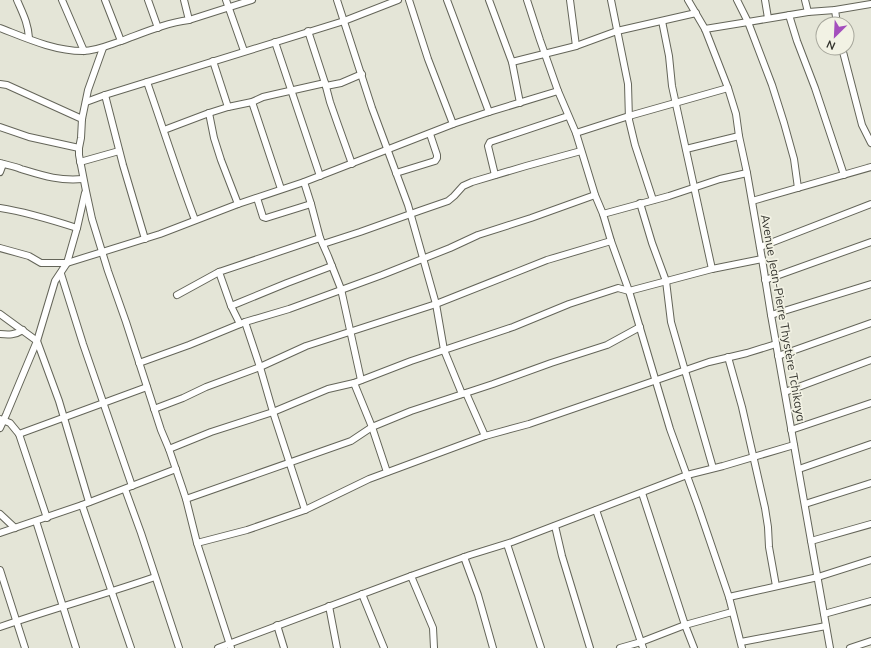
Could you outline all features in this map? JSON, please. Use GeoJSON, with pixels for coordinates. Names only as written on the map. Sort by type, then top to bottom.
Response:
{"type":"FeatureCollection","features":[{"type":"Feature","properties":{"kind":"street"},"geometry":{"type":"LineString","coordinates":[[17,0],[26,21],[29,38]]}},
{"type":"Feature","properties":{"kind":"street"},"geometry":{"type":"LineString","coordinates":[[62,0],[84,51]]}},
{"type":"Feature","properties":{"kind":"street"},"geometry":{"type":"LineString","coordinates":[[105,0],[121,41]]}},
{"type":"Feature","properties":{"kind":"street"},"geometry":{"type":"LineString","coordinates":[[148,0],[158,28]]}},
{"type":"Feature","properties":{"kind":"street"},"geometry":{"type":"LineString","coordinates":[[184,0],[189,20]]}},
{"type":"Feature","properties":{"kind":"street"},"geometry":{"type":"LineString","coordinates":[[226,0],[244,51]]}},
{"type":"Feature","properties":{"kind":"street"},"geometry":{"type":"LineString","coordinates":[[0,28],[47,45],[66,50],[84,51],[103,48],[158,28],[252,0]]}},
{"type":"Feature","properties":{"kind":"street"},"geometry":{"type":"LineString","coordinates":[[337,0],[424,259],[436,304],[444,350],[485,436]]}},
{"type":"Feature","properties":{"kind":"street"},"geometry":{"type":"LineString","coordinates":[[86,102],[344,20],[398,0]]}},
{"type":"Feature","properties":{"kind":"street"},"geometry":{"type":"LineString","coordinates":[[409,0],[428,59],[453,124]]}},
{"type":"Feature","properties":{"kind":"street"},"geometry":{"type":"LineString","coordinates":[[447,0],[488,112]]}},
{"type":"Feature","properties":{"kind":"street"},"geometry":{"type":"LineString","coordinates":[[488,0],[512,62],[520,103]]}},
{"type":"Feature","properties":{"kind":"street"},"geometry":{"type":"LineString","coordinates":[[527,0],[558,91],[576,133],[595,195],[629,291],[670,429],[729,597],[741,645],[826,626]]}},
{"type":"Feature","properties":{"kind":"street"},"geometry":{"type":"LineString","coordinates":[[570,0],[576,46]]}},
{"type":"Feature","properties":{"kind":"street"},"geometry":{"type":"LineString","coordinates":[[611,0],[628,84],[629,116],[635,146],[653,200]]}},
{"type":"Feature","properties":{"kind":"street","name":"Avenue Jean-Pierre Thystère Tchikaya"},"geometry":{"type":"LineString","coordinates":[[688,0],[704,29],[728,88],[736,114],[830,648]]}},
{"type":"Feature","properties":{"kind":"street"},"geometry":{"type":"LineString","coordinates":[[737,0],[748,22],[772,85],[794,160],[798,188]]}},
{"type":"Feature","properties":{"kind":"street"},"geometry":{"type":"LineString","coordinates":[[765,0],[768,18]]}},
{"type":"Feature","properties":{"kind":"street"},"geometry":{"type":"LineString","coordinates":[[805,0],[808,12]]}},
{"type":"Feature","properties":{"kind":"street"},"geometry":{"type":"LineString","coordinates":[[704,29],[808,12],[835,10],[851,3],[871,4]]}},
{"type":"Feature","properties":{"kind":"street"},"geometry":{"type":"LineString","coordinates":[[835,10],[836,16]]}},
{"type":"Feature","properties":{"kind":"street"},"geometry":{"type":"LineString","coordinates":[[512,62],[545,55],[576,46],[617,31],[696,13]]}},
{"type":"Feature","properties":{"kind":"street"},"geometry":{"type":"LineString","coordinates":[[789,15],[844,176]]}},
{"type":"Feature","properties":{"kind":"street"},"geometry":{"type":"LineString","coordinates":[[662,21],[669,56],[672,86],[712,269]]}},
{"type":"Feature","properties":{"kind":"street"},"geometry":{"type":"LineString","coordinates":[[308,31],[326,85],[330,102],[352,164]]}},
{"type":"Feature","properties":{"kind":"street"},"geometry":{"type":"LineString","coordinates":[[275,42],[320,176]]}},
{"type":"Feature","properties":{"kind":"street"},"geometry":{"type":"LineString","coordinates":[[103,48],[94,70],[82,119],[82,138],[79,148],[83,179],[92,219],[108,271],[161,430],[176,469],[197,543],[231,646]]}},
{"type":"Feature","properties":{"kind":"street"},"geometry":{"type":"LineString","coordinates":[[844,56],[862,125],[871,143]]}},
{"type":"Feature","properties":{"kind":"street"},"geometry":{"type":"LineString","coordinates":[[213,62],[228,107]]}},
{"type":"Feature","properties":{"kind":"street"},"geometry":{"type":"LineString","coordinates":[[164,130],[209,113],[252,102],[263,97],[341,83],[362,74]]}},
{"type":"Feature","properties":{"kind":"street"},"geometry":{"type":"LineString","coordinates":[[147,82],[195,220]]}},
{"type":"Feature","properties":{"kind":"street"},"geometry":{"type":"LineString","coordinates":[[0,84],[7,85],[82,119]]}},
{"type":"Feature","properties":{"kind":"street"},"geometry":{"type":"LineString","coordinates":[[576,133],[629,116],[728,88]]}},
{"type":"Feature","properties":{"kind":"street"},"geometry":{"type":"LineString","coordinates":[[0,248],[29,256],[41,263],[67,263],[145,239],[238,204],[304,182],[453,124],[558,91]]}},
{"type":"Feature","properties":{"kind":"street"},"geometry":{"type":"LineString","coordinates":[[105,95],[119,152],[145,239]]}},
{"type":"Feature","properties":{"kind":"street"},"geometry":{"type":"LineString","coordinates":[[252,102],[281,189]]}},
{"type":"Feature","properties":{"kind":"street"},"geometry":{"type":"LineString","coordinates":[[209,113],[214,138],[238,204]]}},
{"type":"Feature","properties":{"kind":"street"},"geometry":{"type":"LineString","coordinates":[[495,175],[488,146],[490,142],[568,116]]}},
{"type":"Feature","properties":{"kind":"street"},"geometry":{"type":"LineString","coordinates":[[0,128],[79,148]]}},
{"type":"Feature","properties":{"kind":"street"},"geometry":{"type":"LineString","coordinates":[[396,173],[435,161],[437,155],[430,134]]}},
{"type":"Feature","properties":{"kind":"street"},"geometry":{"type":"LineString","coordinates":[[686,149],[739,136]]}},
{"type":"Feature","properties":{"kind":"street"},"geometry":{"type":"LineString","coordinates":[[177,295],[219,272],[322,241],[360,232],[448,201],[464,186],[495,175],[581,151]]}},
{"type":"Feature","properties":{"kind":"street"},"geometry":{"type":"LineString","coordinates":[[80,162],[119,152]]}},
{"type":"Feature","properties":{"kind":"street"},"geometry":{"type":"LineString","coordinates":[[0,172],[2,163],[44,176],[66,179],[83,179]]}},
{"type":"Feature","properties":{"kind":"street"},"geometry":{"type":"LineString","coordinates":[[752,201],[844,176],[871,167]]}},
{"type":"Feature","properties":{"kind":"street"},"geometry":{"type":"LineString","coordinates":[[603,214],[669,196],[720,179],[747,173]]}},
{"type":"Feature","properties":{"kind":"street"},"geometry":{"type":"LineString","coordinates":[[304,182],[322,241],[341,289],[361,380]]}},
{"type":"Feature","properties":{"kind":"street"},"geometry":{"type":"LineString","coordinates":[[0,428],[2,420],[37,341],[55,281],[67,263],[78,228],[86,191]]}},
{"type":"Feature","properties":{"kind":"street"},"geometry":{"type":"LineString","coordinates":[[139,363],[242,323],[288,309],[424,259],[478,235],[595,195]]}},
{"type":"Feature","properties":{"kind":"street"},"geometry":{"type":"LineString","coordinates":[[256,198],[264,218],[311,204]]}},
{"type":"Feature","properties":{"kind":"street"},"geometry":{"type":"LineString","coordinates":[[640,203],[652,243],[666,281],[671,322],[713,468]]}},
{"type":"Feature","properties":{"kind":"street"},"geometry":{"type":"LineString","coordinates":[[760,247],[871,204]]}},
{"type":"Feature","properties":{"kind":"street"},"geometry":{"type":"LineString","coordinates":[[0,208],[31,214],[78,228]]}},
{"type":"Feature","properties":{"kind":"street"},"geometry":{"type":"LineString","coordinates":[[154,409],[306,346],[436,304],[547,260],[611,240]]}},
{"type":"Feature","properties":{"kind":"street"},"geometry":{"type":"LineString","coordinates":[[765,280],[871,242]]}},
{"type":"Feature","properties":{"kind":"street"},"geometry":{"type":"LineString","coordinates":[[169,449],[211,432],[273,412],[328,389],[354,383],[444,350],[513,327],[569,304],[621,288],[629,291],[712,269],[762,259]]}},
{"type":"Feature","properties":{"kind":"street"},"geometry":{"type":"LineString","coordinates":[[231,306],[332,266]]}},
{"type":"Feature","properties":{"kind":"street"},"geometry":{"type":"LineString","coordinates":[[219,272],[231,306],[242,323],[260,366],[273,412],[305,510]]}},
{"type":"Feature","properties":{"kind":"street"},"geometry":{"type":"LineString","coordinates":[[61,274],[132,486]]}},
{"type":"Feature","properties":{"kind":"street"},"geometry":{"type":"LineString","coordinates":[[771,315],[871,284]]}},
{"type":"Feature","properties":{"kind":"street"},"geometry":{"type":"LineString","coordinates":[[0,314],[37,341],[59,401],[90,502]]}},
{"type":"Feature","properties":{"kind":"street"},"geometry":{"type":"LineString","coordinates":[[778,356],[871,323]]}},
{"type":"Feature","properties":{"kind":"street"},"geometry":{"type":"LineString","coordinates":[[186,500],[351,441],[372,427],[411,411],[607,345],[640,327]]}},
{"type":"Feature","properties":{"kind":"street"},"geometry":{"type":"LineString","coordinates":[[0,334],[17,334],[23,330]]}},
{"type":"Feature","properties":{"kind":"street"},"geometry":{"type":"LineString","coordinates":[[197,543],[247,530],[305,510],[369,479],[485,436],[529,424],[709,362],[776,344]]}},
{"type":"Feature","properties":{"kind":"street"},"geometry":{"type":"LineString","coordinates":[[728,357],[742,407],[765,508],[769,547],[776,586]]}},
{"type":"Feature","properties":{"kind":"street"},"geometry":{"type":"LineString","coordinates":[[785,392],[871,360]]}},
{"type":"Feature","properties":{"kind":"street"},"geometry":{"type":"LineString","coordinates":[[354,383],[372,427],[387,472]]}},
{"type":"Feature","properties":{"kind":"street"},"geometry":{"type":"LineString","coordinates":[[19,434],[147,387]]}},
{"type":"Feature","properties":{"kind":"street"},"geometry":{"type":"LineString","coordinates":[[791,430],[871,403]]}},
{"type":"Feature","properties":{"kind":"street"},"geometry":{"type":"LineString","coordinates":[[2,420],[10,423],[19,434],[47,518]]}},
{"type":"Feature","properties":{"kind":"street"},"geometry":{"type":"LineString","coordinates":[[799,469],[871,444]]}},
{"type":"Feature","properties":{"kind":"street"},"geometry":{"type":"LineString","coordinates":[[218,648],[231,646],[277,625],[464,557],[507,544],[687,475],[794,445]]}},
{"type":"Feature","properties":{"kind":"street"},"geometry":{"type":"LineString","coordinates":[[0,533],[47,518],[176,469]]}},
{"type":"Feature","properties":{"kind":"street"},"geometry":{"type":"LineString","coordinates":[[804,504],[871,483]]}},
{"type":"Feature","properties":{"kind":"street"},"geometry":{"type":"LineString","coordinates":[[125,489],[179,648]]}},
{"type":"Feature","properties":{"kind":"street"},"geometry":{"type":"LineString","coordinates":[[642,493],[685,625],[694,648]]}},
{"type":"Feature","properties":{"kind":"street"},"geometry":{"type":"LineString","coordinates":[[82,505],[131,648]]}},
{"type":"Feature","properties":{"kind":"street"},"geometry":{"type":"LineString","coordinates":[[596,510],[642,645]]}},
{"type":"Feature","properties":{"kind":"street"},"geometry":{"type":"LineString","coordinates":[[0,514],[15,528]]}},
{"type":"Feature","properties":{"kind":"street"},"geometry":{"type":"LineString","coordinates":[[36,521],[76,648]]}},
{"type":"Feature","properties":{"kind":"street"},"geometry":{"type":"LineString","coordinates":[[811,541],[871,524]]}},
{"type":"Feature","properties":{"kind":"street"},"geometry":{"type":"LineString","coordinates":[[555,526],[562,556],[590,648]]}},
{"type":"Feature","properties":{"kind":"street"},"geometry":{"type":"LineString","coordinates":[[507,544],[541,648]]}},
{"type":"Feature","properties":{"kind":"street"},"geometry":{"type":"LineString","coordinates":[[464,557],[478,595],[493,648]]}},
{"type":"Feature","properties":{"kind":"street"},"geometry":{"type":"LineString","coordinates":[[729,597],[818,577],[871,560]]}},
{"type":"Feature","properties":{"kind":"street"},"geometry":{"type":"LineString","coordinates":[[0,570],[25,648]]}},
{"type":"Feature","properties":{"kind":"street"},"geometry":{"type":"LineString","coordinates":[[411,576],[433,628],[434,648]]}},
{"type":"Feature","properties":{"kind":"street"},"geometry":{"type":"LineString","coordinates":[[0,627],[155,577]]}},
{"type":"Feature","properties":{"kind":"street"},"geometry":{"type":"LineString","coordinates":[[362,594],[384,648]]}},
{"type":"Feature","properties":{"kind":"street"},"geometry":{"type":"LineString","coordinates":[[824,614],[871,601]]}},
{"type":"Feature","properties":{"kind":"street"},"geometry":{"type":"LineString","coordinates":[[329,606],[337,648]]}},
{"type":"Feature","properties":{"kind":"street"},"geometry":{"type":"LineString","coordinates":[[620,648],[642,645],[685,625],[732,612]]}},
{"type":"Feature","properties":{"kind":"street"},"geometry":{"type":"LineString","coordinates":[[277,625],[284,648]]}},
{"type":"Feature","properties":{"kind":"street"},"geometry":{"type":"LineString","coordinates":[[850,648],[871,641]]}}]}
